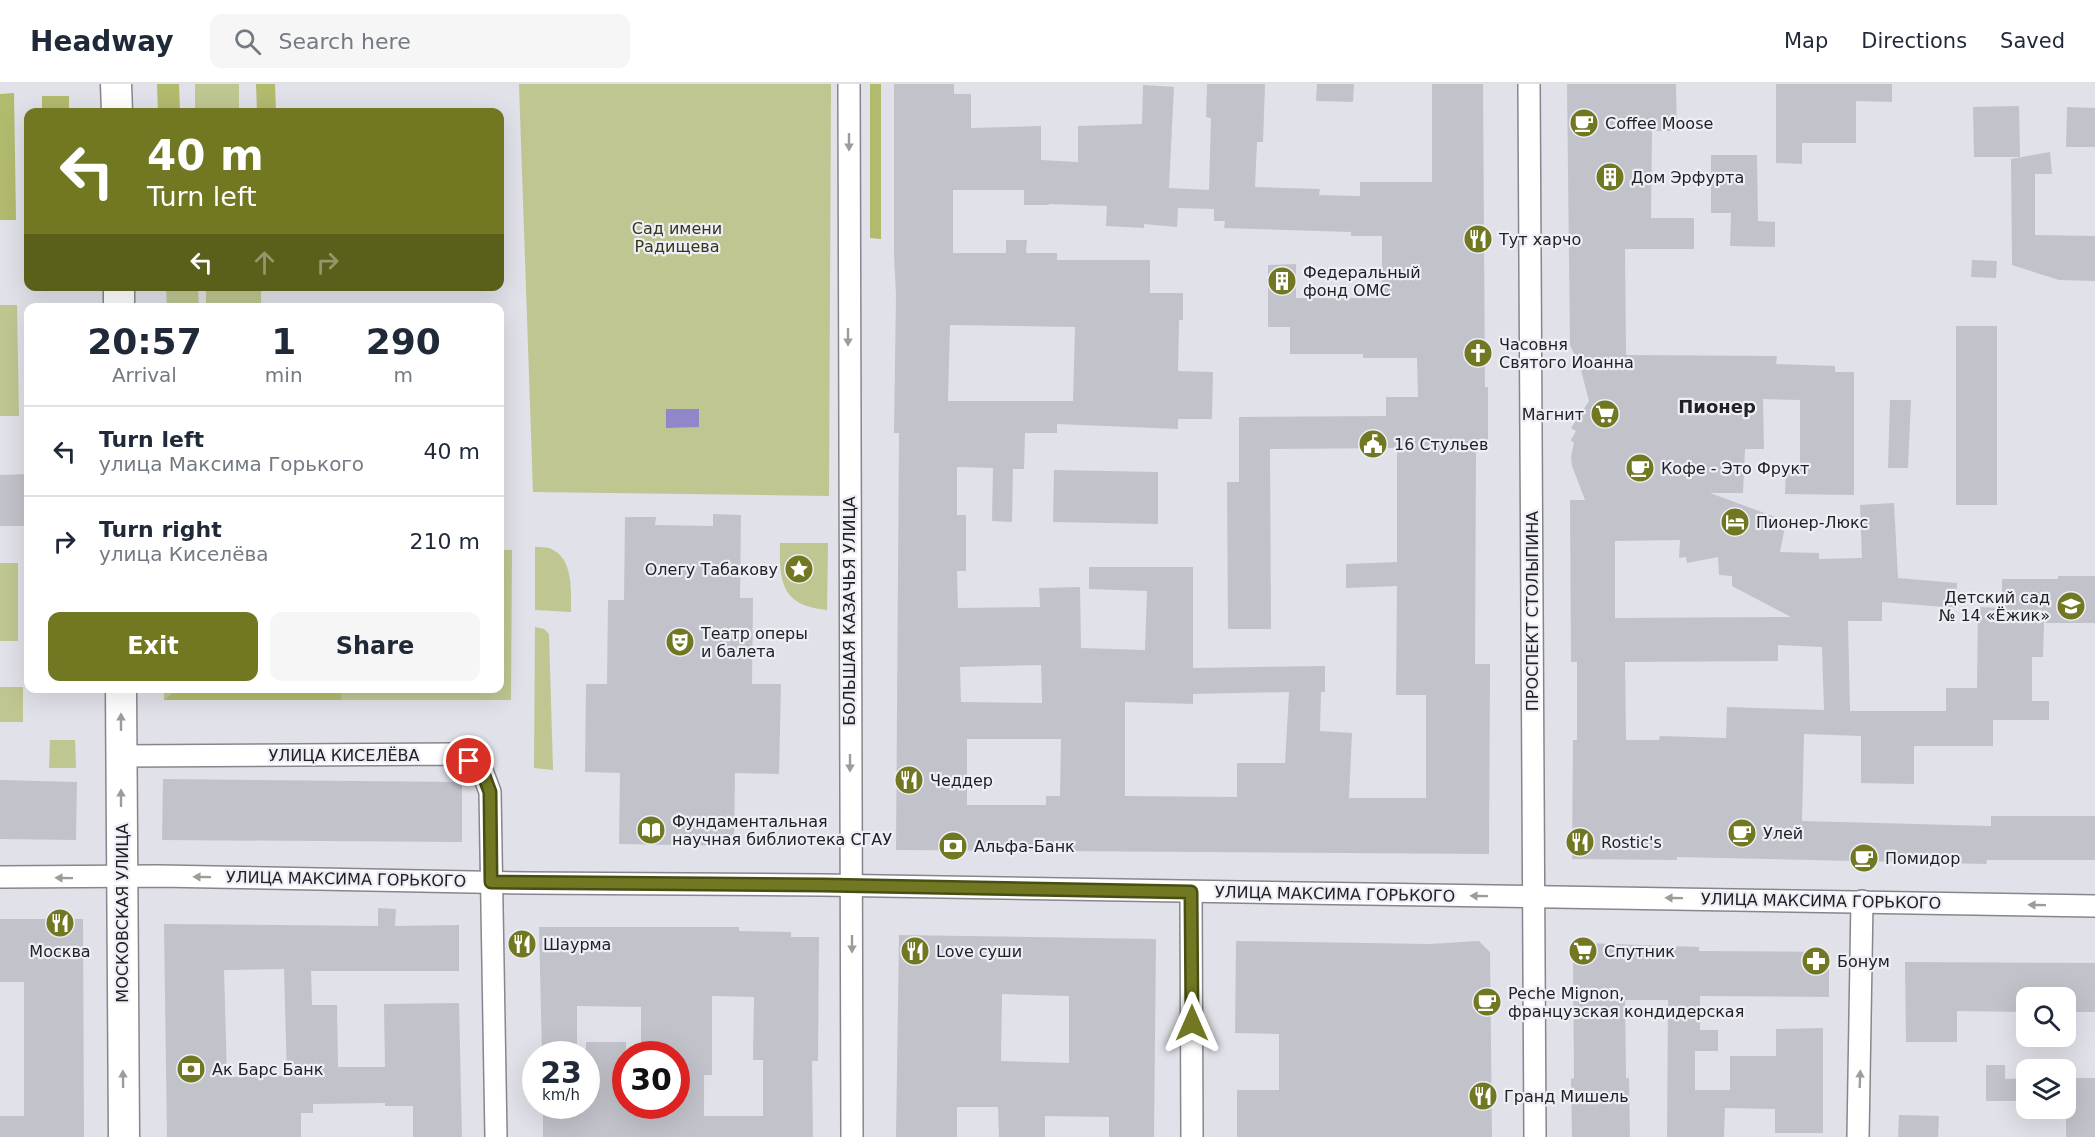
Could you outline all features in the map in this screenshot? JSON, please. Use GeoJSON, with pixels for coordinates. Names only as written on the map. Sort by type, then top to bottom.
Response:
{"type":"FeatureCollection","features":[{"type":"Feature","properties":{"kind":"main road"},"geometry":{"type":"LineString","coordinates":[[116,84],[117,108]]}},
{"type":"Feature","properties":{"kind":"main road","name":"МОСКОВСКАЯ УЛИЦА"},"geometry":{"type":"LineString","coordinates":[[121,693],[124,1137]]}},
{"type":"Feature","properties":{"kind":"street","name":"БОЛЬШАЯ КАЗАЧЬЯ УЛИЦА"},"geometry":{"type":"LineString","coordinates":[[849,84],[852,1137]]}},
{"type":"Feature","properties":{"kind":"street","name":"ПРОСПЕКТ СТОЛЫПИНА"},"geometry":{"type":"LineString","coordinates":[[1529,84],[1535,1137]]}},
{"type":"Feature","properties":{"kind":"street","name":"УЛИЦА КИСЕЛЁВА"},"geometry":{"type":"LineString","coordinates":[[121,756],[457,754],[481,768],[490,792],[496,1137]]}},
{"type":"Feature","properties":{"kind":"street","name":"УЛИЦА МАКСИМА ГОРЬКОГО"},"geometry":{"type":"LineString","coordinates":[[0,877],[158,876],[2095,906]]}},
{"type":"Feature","properties":{"kind":"street"},"geometry":{"type":"LineString","coordinates":[[1191,892],[1192,1137]]}},
{"type":"Feature","properties":{"kind":"street"},"geometry":{"type":"LineString","coordinates":[[1857,1137],[1862,901]]}},
{"type":"Feature","properties":{"kind":"green space"},"geometry":{"type":"Polygon","coordinates":[[[157,84],[179,84],[180,108],[158,108],[157,84]]]}},
{"type":"Feature","properties":{"kind":"green space"},"geometry":{"type":"Polygon","coordinates":[[[195,84],[239,84],[239,108],[195,108],[195,84]]]}},
{"type":"Feature","properties":{"kind":"green space"},"geometry":{"type":"Polygon","coordinates":[[[256,84],[275,84],[276,108],[257,108],[256,84]]]}},
{"type":"Feature","properties":{"kind":"green space","name":"Сад имени Радищева"},"geometry":{"type":"Polygon","coordinates":[[[519,84],[831,84],[829,496],[533,492],[519,84]]]}},
{"type":"Feature","properties":{"kind":"green space"},"geometry":{"type":"Polygon","coordinates":[[[870,84],[881,84],[881,239],[870,238],[870,84]]]}},
{"type":"Feature","properties":{"kind":"green space"},"geometry":{"type":"Polygon","coordinates":[[[14,93],[16,220],[0,220],[0,94],[14,93]]]}},
{"type":"Feature","properties":{"kind":"green space"},"geometry":{"type":"Polygon","coordinates":[[[42,96],[69,96],[69,108],[42,108],[42,96]]]}},
{"type":"Feature","properties":{"kind":"green space"},"geometry":{"type":"Polygon","coordinates":[[[166,291],[198,291],[199,303],[167,303],[166,291]]]}},
{"type":"Feature","properties":{"kind":"green space"},"geometry":{"type":"Polygon","coordinates":[[[206,291],[261,291],[261,303],[206,303],[206,291]]]}},
{"type":"Feature","properties":{"kind":"green space"},"geometry":{"type":"Polygon","coordinates":[[[0,305],[17,305],[19,416],[0,416],[0,305]]]}},
{"type":"Feature","properties":{"kind":"green space"},"geometry":{"type":"Polygon","coordinates":[[[780,543],[828,543],[827,610],[812,608],[801,603],[792,598],[786,590],[781,570],[780,543]]]}},
{"type":"Feature","properties":{"kind":"green space"},"geometry":{"type":"Polygon","coordinates":[[[535,547],[549,548],[563,559],[569,575],[571,612],[535,610],[535,547]]]}},
{"type":"Feature","properties":{"kind":"green space"},"geometry":{"type":"Polygon","coordinates":[[[504,550],[512,550],[511,700],[164,700],[164,693],[504,693],[504,550]]]}},
{"type":"Feature","properties":{"kind":"green space"},"geometry":{"type":"Polygon","coordinates":[[[0,563],[18,563],[18,641],[0,641],[0,563]]]}},
{"type":"Feature","properties":{"kind":"green space"},"geometry":{"type":"Polygon","coordinates":[[[535,627],[544,629],[549,634],[553,770],[534,768],[535,627]]]}},
{"type":"Feature","properties":{"kind":"green space"},"geometry":{"type":"Polygon","coordinates":[[[0,687],[23,687],[23,722],[0,722],[0,687]]]}},
{"type":"Feature","properties":{"kind":"green space"},"geometry":{"type":"Polygon","coordinates":[[[173,693],[342,693],[341,700],[164,700],[173,693]]]}},
{"type":"Feature","properties":{"kind":"green space"},"geometry":{"type":"Polygon","coordinates":[[[50,740],[75,740],[76,768],[49,768],[50,740]]]}},
{"type":"Feature","properties":{"kind":"shaded area"},"geometry":{"type":"Polygon","coordinates":[[[666,409],[699,409],[699,427],[666,428],[666,409]]]}},
{"type":"Feature","properties":{"kind":"building"},"geometry":{"type":"Polygon","coordinates":[[[894,84],[954,84],[954,94],[971,94],[971,128],[1041,126],[1041,160],[1078,162],[1078,126],[1142,124],[1143,85],[1174,87],[1169,188],[1209,190],[1211,118],[1206,117],[1207,84],[1265,84],[1263,142],[1257,142],[1255,187],[1320,189],[1319,195],[1360,196],[1360,182],[1432,182],[1432,84],[1483,84],[1485,387],[1488,387],[1488,447],[1476,447],[1475,664],[1490,664],[1489,854],[896,850],[899,433],[894,433],[896,295],[894,84]],[[953,190],[953,253],[1006,253],[1006,240],[1027,240],[1026,253],[1057,253],[1057,260],[1150,260],[1150,293],[1183,293],[1183,320],[1179,320],[1178,371],[1213,372],[1212,419],[1178,419],[1178,429],[1057,424],[1057,433],[1025,433],[1024,469],[1013,469],[1012,522],[992,521],[993,468],[957,467],[957,515],[966,515],[966,571],[957,571],[958,608],[1040,607],[1039,588],[1080,587],[1081,648],[1145,650],[1147,591],[1089,589],[1089,567],[1193,567],[1193,668],[1325,666],[1325,692],[1321,692],[1320,731],[1352,733],[1349,798],[1426,798],[1426,695],[1396,695],[1397,586],[1346,588],[1346,564],[1397,562],[1397,448],[1270,449],[1271,629],[1228,629],[1227,482],[1239,482],[1239,417],[1386,416],[1386,397],[1418,397],[1417,358],[1363,358],[1363,354],[1290,354],[1290,327],[1268,327],[1268,265],[1296,264],[1296,298],[1382,298],[1382,236],[1351,236],[1351,232],[1224,228],[1225,221],[1214,221],[1214,209],[1178,208],[1177,227],[1144,224],[1144,228],[1106,226],[1107,206],[1024,205],[1024,190],[953,190]],[[950,325],[948,401],[1073,401],[1075,327],[950,325]],[[1041,665],[960,667],[961,702],[1042,703],[1041,665]],[[1289,692],[1193,694],[1193,704],[1125,702],[1125,796],[1237,797],[1237,763],[1285,763],[1289,692]],[[967,739],[967,805],[1046,805],[1046,796],[1060,796],[1061,739],[967,739]]]}},
{"type":"Feature","properties":{"kind":"building"},"geometry":{"type":"Polygon","coordinates":[[[1317,84],[1354,84],[1353,102],[1316,101],[1317,84]]]}},
{"type":"Feature","properties":{"kind":"building"},"geometry":{"type":"Polygon","coordinates":[[[1567,84],[1676,84],[1677,131],[1652,131],[1651,218],[1694,218],[1694,249],[1625,249],[1626,355],[1777,356],[1776,364],[1835,366],[1835,372],[1854,372],[1854,495],[1785,494],[1786,466],[1800,466],[1800,400],[1763,399],[1764,449],[1745,449],[1743,493],[1710,493],[1786,521],[1780,552],[1819,553],[1819,559],[1862,558],[1860,505],[1894,503],[1898,578],[1957,583],[1956,608],[1882,602],[1882,621],[1848,621],[1850,711],[1946,711],[1946,688],[1977,688],[1978,607],[2002,608],[2002,579],[2058,579],[2058,576],[2095,576],[2095,623],[2044,623],[2043,657],[2032,657],[2032,701],[2049,701],[2049,720],[1993,720],[1993,746],[1914,746],[1914,784],[1861,783],[1861,736],[1804,734],[1802,821],[1991,826],[1991,816],[2095,816],[2095,860],[1987,860],[1986,864],[1677,857],[1677,860],[1572,859],[1573,740],[1577,740],[1577,662],[1571,662],[1570,500],[1585,500],[1572,466],[1574,443],[1571,440],[1576,431],[1571,428],[1589,401],[1581,370],[1570,345],[1567,84]],[[1680,540],[1615,541],[1615,618],[1791,617],[1732,586],[1732,576],[1719,575],[1718,557],[1687,563],[1686,557],[1679,558],[1680,540]],[[1778,645],[1778,661],[1625,662],[1626,740],[1659,740],[1660,736],[1726,738],[1727,707],[1824,710],[1822,647],[1778,645]]]}},
{"type":"Feature","properties":{"kind":"building"},"geometry":{"type":"Polygon","coordinates":[[[1776,84],[1892,84],[1892,102],[1856,101],[1856,143],[1802,143],[1802,164],[1776,163],[1776,84]]]}},
{"type":"Feature","properties":{"kind":"building"},"geometry":{"type":"Polygon","coordinates":[[[2019,106],[2020,157],[1974,157],[1973,107],[2019,106]]]}},
{"type":"Feature","properties":{"kind":"building"},"geometry":{"type":"Polygon","coordinates":[[[2067,107],[2095,108],[2095,147],[2066,147],[2067,107]]]}},
{"type":"Feature","properties":{"kind":"building"},"geometry":{"type":"Polygon","coordinates":[[[2050,152],[2052,174],[2035,174],[2035,235],[2095,236],[2095,281],[2059,280],[2012,265],[2011,159],[2050,152]]]}},
{"type":"Feature","properties":{"kind":"building"},"geometry":{"type":"Polygon","coordinates":[[[1711,155],[1757,155],[1758,221],[1775,222],[1775,247],[1730,246],[1731,213],[1711,213],[1711,155]]]}},
{"type":"Feature","properties":{"kind":"building"},"geometry":{"type":"Polygon","coordinates":[[[1972,260],[1997,261],[1996,278],[1971,277],[1972,260]]]}},
{"type":"Feature","properties":{"kind":"building"},"geometry":{"type":"Polygon","coordinates":[[[1956,326],[1997,326],[1997,505],[1956,505],[1956,326]]]}},
{"type":"Feature","properties":{"kind":"building"},"geometry":{"type":"Polygon","coordinates":[[[1890,400],[1911,400],[1908,468],[1888,468],[1890,400]]]}},
{"type":"Feature","properties":{"kind":"building"},"geometry":{"type":"Polygon","coordinates":[[[1054,470],[1158,472],[1158,524],[1053,522],[1054,470]]]}},
{"type":"Feature","properties":{"kind":"building"},"geometry":{"type":"Polygon","coordinates":[[[24,474],[24,526],[0,526],[0,475],[24,474]]]}},
{"type":"Feature","properties":{"kind":"building","name":"Театр оперы и балета"},"geometry":{"type":"Polygon","coordinates":[[[713,514],[741,515],[740,598],[753,598],[752,684],[781,684],[779,774],[735,773],[734,846],[619,844],[620,773],[585,772],[586,684],[607,684],[608,600],[624,600],[625,517],[656,517],[655,525],[713,526],[713,514]]]}},
{"type":"Feature","properties":{"kind":"building"},"geometry":{"type":"Polygon","coordinates":[[[163,779],[462,782],[462,842],[162,840],[163,779]]]}},
{"type":"Feature","properties":{"kind":"building"},"geometry":{"type":"Polygon","coordinates":[[[0,780],[77,782],[76,840],[0,839],[0,780]]]}},
{"type":"Feature","properties":{"kind":"building"},"geometry":{"type":"Polygon","coordinates":[[[378,908],[396,909],[395,926],[459,925],[459,971],[311,971],[312,1005],[337,1005],[338,1067],[385,1067],[384,1004],[459,1003],[462,1137],[413,1137],[413,1106],[385,1106],[385,1103],[313,1104],[313,1113],[301,1113],[301,1137],[167,1137],[164,924],[378,926],[378,908]],[[284,969],[224,970],[227,1077],[287,1076],[284,969]]]}},
{"type":"Feature","properties":{"kind":"building"},"geometry":{"type":"Polygon","coordinates":[[[0,919],[83,919],[84,1137],[0,1137],[0,1116],[24,1116],[24,982],[0,982],[0,919]]]}},
{"type":"Feature","properties":{"kind":"building"},"geometry":{"type":"Polygon","coordinates":[[[539,927],[739,927],[739,931],[791,932],[791,937],[819,937],[818,1061],[812,1061],[813,1137],[543,1137],[543,1119],[600,1119],[600,1042],[612,1042],[612,1119],[690,1119],[690,1041],[641,1041],[641,1007],[577,1006],[577,1041],[542,1041],[539,927]],[[712,996],[712,1075],[704,1075],[704,1116],[763,1116],[763,1060],[753,1060],[754,997],[712,996]]]}},
{"type":"Feature","properties":{"kind":"building"},"geometry":{"type":"Polygon","coordinates":[[[899,935],[1156,939],[1154,1137],[1109,1137],[1109,1117],[1045,1116],[1045,1137],[999,1137],[998,1107],[957,1107],[957,1137],[896,1137],[899,935]],[[1002,994],[1001,1061],[1069,1063],[1069,996],[1002,994]]]}},
{"type":"Feature","properties":{"kind":"building"},"geometry":{"type":"Polygon","coordinates":[[[1236,941],[1430,944],[1479,941],[1490,952],[1492,1137],[1237,1137],[1237,1090],[1279,1090],[1279,1034],[1235,1033],[1236,941]]]}},
{"type":"Feature","properties":{"kind":"building"},"geometry":{"type":"Polygon","coordinates":[[[1586,943],[1699,947],[1699,951],[1829,952],[1829,997],[1700,996],[1700,1030],[1718,1030],[1718,1051],[1695,1051],[1695,1090],[1730,1090],[1730,1056],[1776,1056],[1776,1029],[1823,1028],[1823,1133],[1775,1133],[1775,1109],[1725,1108],[1724,1137],[1667,1137],[1668,1000],[1625,1000],[1626,1078],[1629,1078],[1630,1137],[1572,1137],[1573,950],[1578,945],[1586,943]]]}},
{"type":"Feature","properties":{"kind":"building"},"geometry":{"type":"Polygon","coordinates":[[[1905,962],[2095,963],[2095,1012],[2076,1012],[2076,987],[2016,987],[2016,1012],[1957,1011],[1957,1042],[1906,1042],[1905,962]]]}},
{"type":"Feature","properties":{"kind":"building"},"geometry":{"type":"Polygon","coordinates":[[[1986,1065],[2005,1065],[2005,1079],[2016,1078],[2016,1101],[1986,1101],[1986,1065]]]}},
{"type":"Feature","properties":{"kind":"building"},"geometry":{"type":"Polygon","coordinates":[[[2076,1078],[2095,1078],[2095,1137],[2066,1137],[2066,1119],[2076,1119],[2076,1078]]]}},
{"type":"Feature","properties":{"kind":"building"},"geometry":{"type":"Polygon","coordinates":[[[1899,1115],[1939,1116],[1938,1137],[1898,1137],[1899,1115]]]}},
{"type":"Feature","properties":{"kind":"place","name":"Coffee Moose"},"geometry":{"type":"Point","coordinates":[1584,123]}},
{"type":"Feature","properties":{"kind":"place","name":"Дом Эрфурта"},"geometry":{"type":"Point","coordinates":[1610,177]}},
{"type":"Feature","properties":{"kind":"place","name":"Тут харчо"},"geometry":{"type":"Point","coordinates":[1478,239]}},
{"type":"Feature","properties":{"kind":"place","name":"Федеральный фонд ОМС"},"geometry":{"type":"Point","coordinates":[1282,281]}},
{"type":"Feature","properties":{"kind":"place","name":"Часовня Святого Иоанна"},"geometry":{"type":"Point","coordinates":[1478,353]}},
{"type":"Feature","properties":{"kind":"place","name":"Магнит"},"geometry":{"type":"Point","coordinates":[1605,414]}},
{"type":"Feature","properties":{"kind":"place","name":"16 Стульев"},"geometry":{"type":"Point","coordinates":[1373,444]}},
{"type":"Feature","properties":{"kind":"place","name":"Кофе - Это Фрукт"},"geometry":{"type":"Point","coordinates":[1640,468]}},
{"type":"Feature","properties":{"kind":"place","name":"Пионер-Люкс"},"geometry":{"type":"Point","coordinates":[1735,522]}},
{"type":"Feature","properties":{"kind":"place","name":"Олегу Табакову"},"geometry":{"type":"Point","coordinates":[799,569]}},
{"type":"Feature","properties":{"kind":"place","name":"Детский сад № 14 «Ёжик»"},"geometry":{"type":"Point","coordinates":[2071,606]}},
{"type":"Feature","properties":{"kind":"place","name":"Театр оперы и балета"},"geometry":{"type":"Point","coordinates":[680,642]}},
{"type":"Feature","properties":{"kind":"place","name":"Чеддер"},"geometry":{"type":"Point","coordinates":[909,780]}},
{"type":"Feature","properties":{"kind":"place","name":"Фундаментальная научная библиотека СГАУ"},"geometry":{"type":"Point","coordinates":[651,830]}},
{"type":"Feature","properties":{"kind":"place","name":"Улей"},"geometry":{"type":"Point","coordinates":[1742,833]}},
{"type":"Feature","properties":{"kind":"place","name":"Rostic's"},"geometry":{"type":"Point","coordinates":[1580,842]}},
{"type":"Feature","properties":{"kind":"place","name":"Альфа-Банк"},"geometry":{"type":"Point","coordinates":[953,846]}},
{"type":"Feature","properties":{"kind":"place","name":"Помидор"},"geometry":{"type":"Point","coordinates":[1864,858]}},
{"type":"Feature","properties":{"kind":"place","name":"Москва"},"geometry":{"type":"Point","coordinates":[60,923]}},
{"type":"Feature","properties":{"kind":"place","name":"Шаурма"},"geometry":{"type":"Point","coordinates":[522,944]}},
{"type":"Feature","properties":{"kind":"place","name":"Love суши"},"geometry":{"type":"Point","coordinates":[915,951]}},
{"type":"Feature","properties":{"kind":"place","name":"Спутник"},"geometry":{"type":"Point","coordinates":[1583,951]}},
{"type":"Feature","properties":{"kind":"place","name":"Бонум"},"geometry":{"type":"Point","coordinates":[1816,961]}},
{"type":"Feature","properties":{"kind":"place","name":"Peche Mignon, французская кондидерская"},"geometry":{"type":"Point","coordinates":[1487,1002]}},
{"type":"Feature","properties":{"kind":"place","name":"Ак Барс Банк"},"geometry":{"type":"Point","coordinates":[191,1069]}},
{"type":"Feature","properties":{"kind":"place","name":"Гранд Мишель"},"geometry":{"type":"Point","coordinates":[1483,1096]}},
{"type":"Feature","properties":{"kind":"district","name":"Пионер"},"geometry":{"type":"Point","coordinates":[1717,406]}},
{"type":"Feature","properties":{"kind":"route"},"geometry":{"type":"LineString","coordinates":[[469,761],[481,768],[490,792],[491,882],[1191,892],[1192,1023]]}}]}
